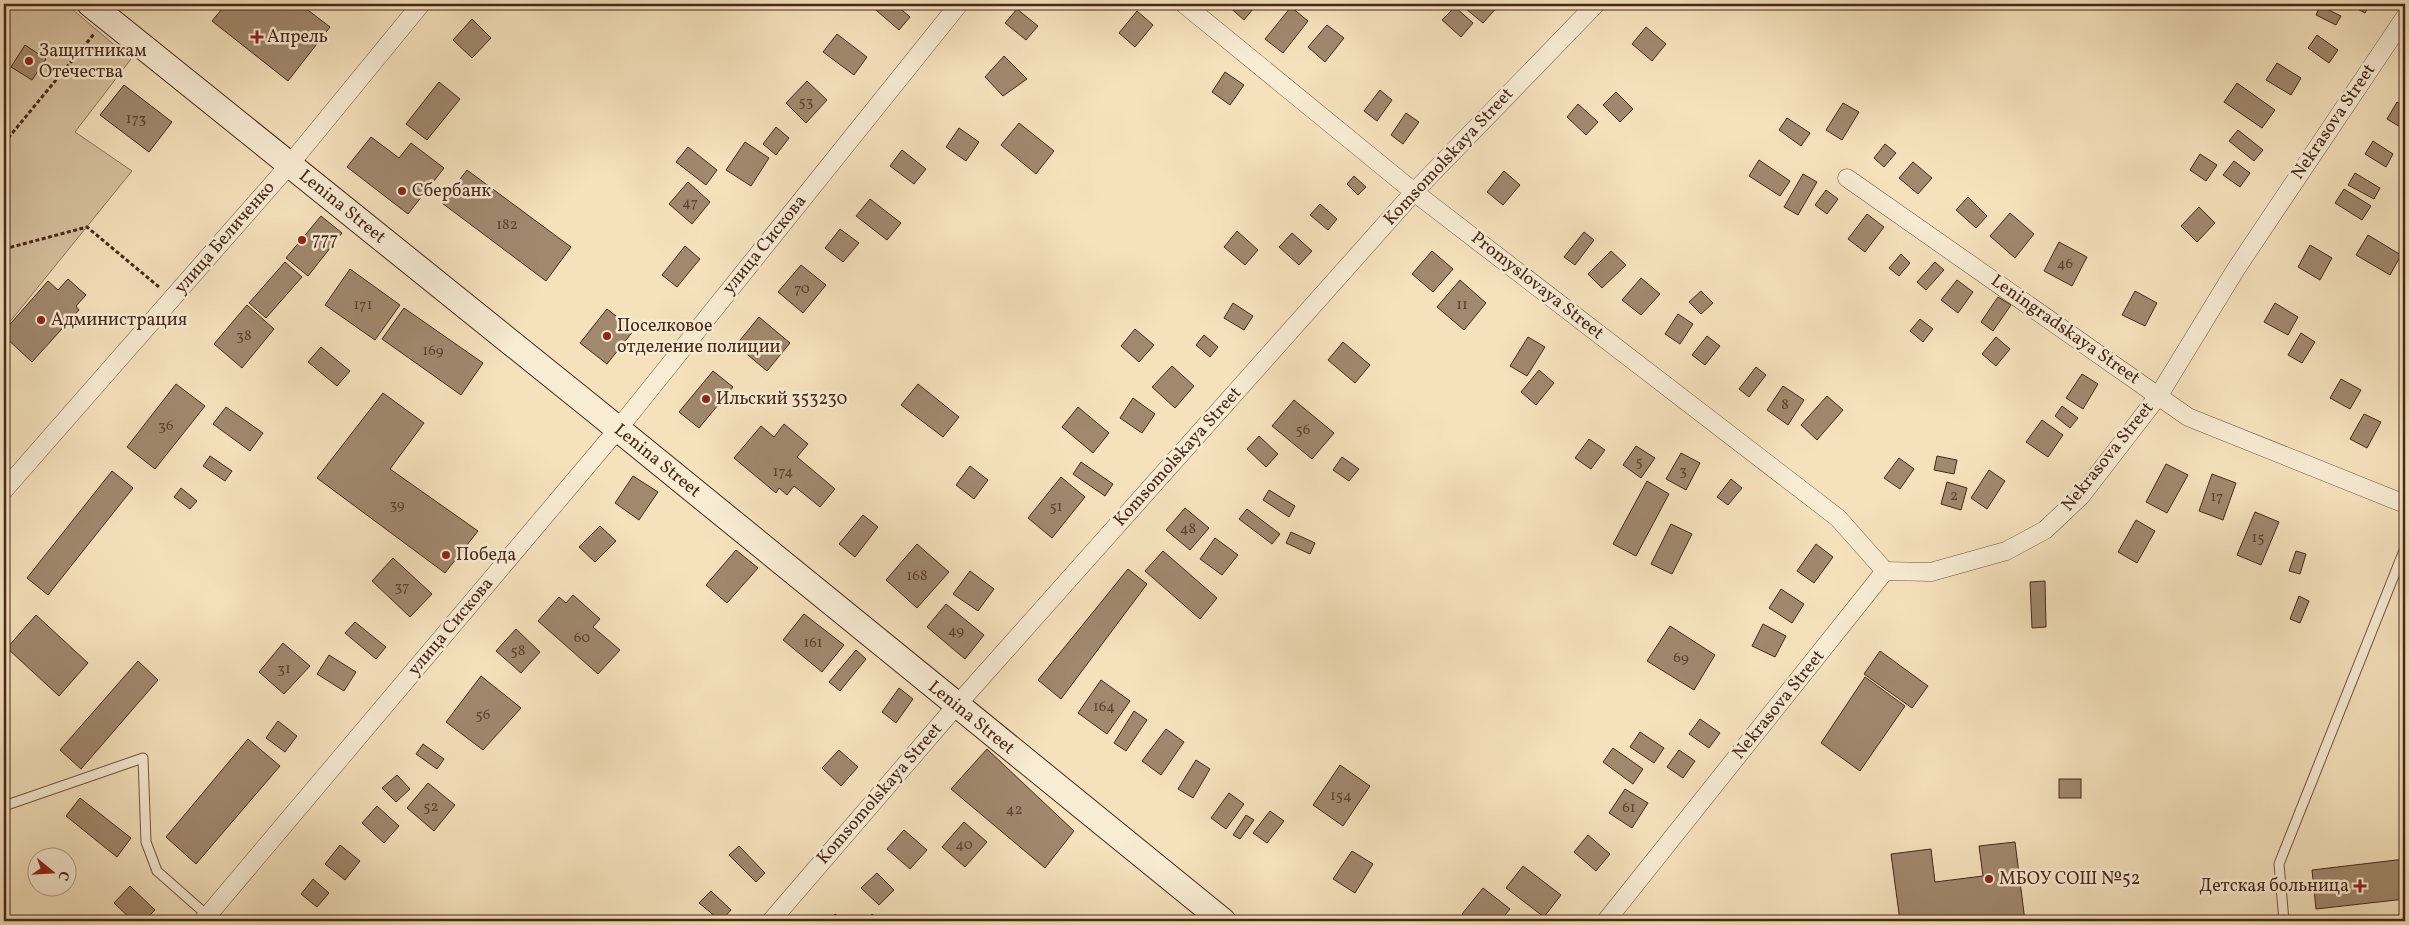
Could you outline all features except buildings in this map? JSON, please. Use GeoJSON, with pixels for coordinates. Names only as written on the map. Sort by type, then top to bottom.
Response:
{"type":"FeatureCollection","features":[{"type":"Feature","properties":{"kind":"street","name":"улица Беличенко"},"geometry":{"type":"LineString","coordinates":[[4,490],[290,164],[421,4]]}},
{"type":"Feature","properties":{"kind":"street","name":"улица Сискова"},"geometry":{"type":"LineString","coordinates":[[205,918],[618,429],[960,4]]}},
{"type":"Feature","properties":{"kind":"street","name":"Promyslovaya Street"},"geometry":{"type":"LineString","coordinates":[[1184,4],[1414,192],[1838,518],[1885,572]]}},
{"type":"Feature","properties":{"kind":"street","name":"Komsomolskaya Street"},"geometry":{"type":"LineString","coordinates":[[771,921],[956,706],[1414,192],[1596,4]]}},
{"type":"Feature","properties":{"kind":"street","name":"Lenina Street"},"geometry":{"type":"LineString","coordinates":[[99,11],[618,429],[956,706],[1223,921]]}},
{"type":"Feature","properties":{"kind":"street","name":"Nekrasova Street"},"geometry":{"type":"LineString","coordinates":[[1606,921],[1885,572],[1931,572],[2006,551],[2045,530],[2081,496],[2159,395],[2236,269],[2405,17]]}},
{"type":"Feature","properties":{"kind":"street","name":"Leningradskaya Street"},"geometry":{"type":"LineString","coordinates":[[1847,178],[2188,417],[2405,504]]}},
{"type":"Feature","properties":{"kind":"lane"},"geometry":{"type":"LineString","coordinates":[[2284,921],[2278,864],[2405,548]]}},
{"type":"Feature","properties":{"kind":"lane"},"geometry":{"type":"LineString","coordinates":[[4,806],[143,758],[146,842],[157,871],[205,918]]}},
{"type":"Feature","properties":{"kind":"path"},"geometry":{"type":"LineString","coordinates":[[4,143],[99,11]]}},
{"type":"Feature","properties":{"kind":"path"},"geometry":{"type":"LineString","coordinates":[[4,249],[87,227],[172,298]]}},
{"type":"Feature","properties":{"kind":"shaded area"},"geometry":{"type":"Polygon","coordinates":[[[4,4],[66,4],[131,59],[75,132],[132,171],[4,329],[4,4]]]}},
{"type":"Feature","properties":{"kind":"place","name":"Апрель"},"geometry":{"type":"Point","coordinates":[257,37]}},
{"type":"Feature","properties":{"kind":"place","name":"Защитникам Отечества"},"geometry":{"type":"Point","coordinates":[29,61]}},
{"type":"Feature","properties":{"kind":"place","name":"Сбербанк"},"geometry":{"type":"Point","coordinates":[402,191]}},
{"type":"Feature","properties":{"kind":"place","name":"777"},"geometry":{"type":"Point","coordinates":[302,240]}},
{"type":"Feature","properties":{"kind":"place","name":"Администрация"},"geometry":{"type":"Point","coordinates":[41,320]}},
{"type":"Feature","properties":{"kind":"place","name":"Поселковое отделение полиции"},"geometry":{"type":"Point","coordinates":[607,336]}},
{"type":"Feature","properties":{"kind":"place","name":"Ильский 353230"},"geometry":{"type":"Point","coordinates":[706,399]}},
{"type":"Feature","properties":{"kind":"place","name":"Победа"},"geometry":{"type":"Point","coordinates":[446,555]}},
{"type":"Feature","properties":{"kind":"place","name":"МБОУ СОШ №52"},"geometry":{"type":"Point","coordinates":[1989,879]}},
{"type":"Feature","properties":{"kind":"place","name":"Детская больница"},"geometry":{"type":"Point","coordinates":[2360,886]}}]}
